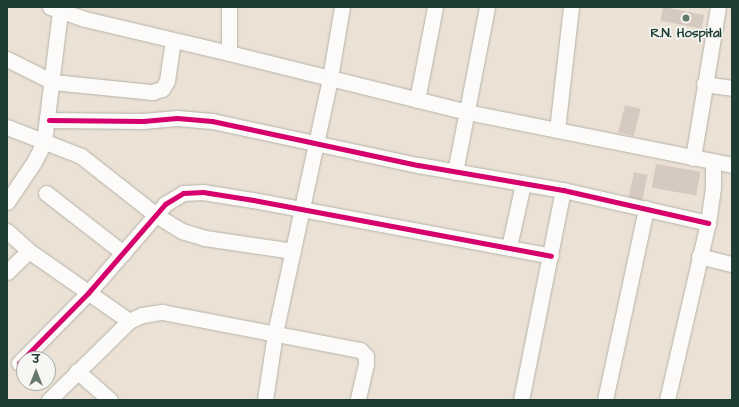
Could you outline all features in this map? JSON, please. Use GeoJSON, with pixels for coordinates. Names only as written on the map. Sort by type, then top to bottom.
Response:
{"type":"FeatureCollection","features":[{"type":"Feature","properties":{"kind":"street"},"geometry":{"type":"LineString","coordinates":[[229,7],[229,53]]}},
{"type":"Feature","properties":{"kind":"street"},"geometry":{"type":"LineString","coordinates":[[265,400],[275,333],[330,78],[342,7]]}},
{"type":"Feature","properties":{"kind":"street"},"geometry":{"type":"LineString","coordinates":[[417,100],[435,7]]}},
{"type":"Feature","properties":{"kind":"street"},"geometry":{"type":"LineString","coordinates":[[455,172],[487,7]]}},
{"type":"Feature","properties":{"kind":"street"},"geometry":{"type":"LineString","coordinates":[[557,130],[571,7]]}},
{"type":"Feature","properties":{"kind":"street"},"geometry":{"type":"LineString","coordinates":[[693,158],[704,84],[718,7]]}},
{"type":"Feature","properties":{"kind":"street"},"geometry":{"type":"LineString","coordinates":[[7,202],[34,162],[44,142],[49,120],[53,82],[55,9],[87,13],[173,40],[467,112],[732,165]]}},
{"type":"Feature","properties":{"kind":"street"},"geometry":{"type":"LineString","coordinates":[[7,59],[53,82],[152,92],[162,89],[167,81],[173,40]]}},
{"type":"Feature","properties":{"kind":"street"},"geometry":{"type":"LineString","coordinates":[[704,84],[732,88]]}},
{"type":"Feature","properties":{"kind":"street"},"geometry":{"type":"LineString","coordinates":[[49,120],[184,119],[212,122],[455,172],[563,190],[708,223]]}},
{"type":"Feature","properties":{"kind":"street"},"geometry":{"type":"LineString","coordinates":[[7,127],[81,156],[156,215],[182,231],[205,238],[293,251]]}},
{"type":"Feature","properties":{"kind":"street"},"geometry":{"type":"LineString","coordinates":[[667,400],[699,256],[708,223],[713,188],[713,162]]}},
{"type":"Feature","properties":{"kind":"street"},"geometry":{"type":"LineString","coordinates":[[509,247],[523,184]]}},
{"type":"Feature","properties":{"kind":"street"},"geometry":{"type":"LineString","coordinates":[[521,400],[563,190]]}},
{"type":"Feature","properties":{"kind":"street"},"geometry":{"type":"LineString","coordinates":[[31,351],[88,292],[165,204],[183,192],[204,192],[302,209],[551,256]]}},
{"type":"Feature","properties":{"kind":"street"},"geometry":{"type":"LineString","coordinates":[[46,193],[123,253]]}},
{"type":"Feature","properties":{"kind":"street"},"geometry":{"type":"LineString","coordinates":[[605,400],[646,208]]}},
{"type":"Feature","properties":{"kind":"street"},"geometry":{"type":"LineString","coordinates":[[7,231],[29,251],[129,321]]}},
{"type":"Feature","properties":{"kind":"street"},"geometry":{"type":"LineString","coordinates":[[7,272],[29,251]]}},
{"type":"Feature","properties":{"kind":"street"},"geometry":{"type":"LineString","coordinates":[[699,256],[732,264]]}},
{"type":"Feature","properties":{"kind":"street"},"geometry":{"type":"LineString","coordinates":[[49,400],[129,321],[142,315],[162,312],[360,350],[366,356],[366,364],[358,400]]}},
{"type":"Feature","properties":{"kind":"street"},"geometry":{"type":"LineString","coordinates":[[77,371],[110,400]]}},
{"type":"Feature","properties":{"kind":"building"},"geometry":{"type":"Polygon","coordinates":[[[663,7],[704,15],[702,29],[660,21],[663,7]]]}},
{"type":"Feature","properties":{"kind":"building"},"geometry":{"type":"Polygon","coordinates":[[[625,105],[641,109],[634,136],[618,132],[625,105]]]}},
{"type":"Feature","properties":{"kind":"building"},"geometry":{"type":"Polygon","coordinates":[[[656,164],[700,172],[696,195],[652,188],[656,164]]]}},
{"type":"Feature","properties":{"kind":"building"},"geometry":{"type":"Polygon","coordinates":[[[634,172],[648,175],[642,203],[628,200],[634,172]]]}},
{"type":"Feature","properties":{"kind":"cycle path"},"geometry":{"type":"LineString","coordinates":[[49,120],[143,121],[177,118],[212,121],[418,165],[563,190],[708,223]]}},
{"type":"Feature","properties":{"kind":"cycle path"},"geometry":{"type":"LineString","coordinates":[[31,351],[88,293],[165,204],[183,193],[203,192],[253,200],[551,256]]}},
{"type":"Feature","properties":{"kind":"place","name":"R.N. Hospital"},"geometry":{"type":"Point","coordinates":[686,18]}}]}
